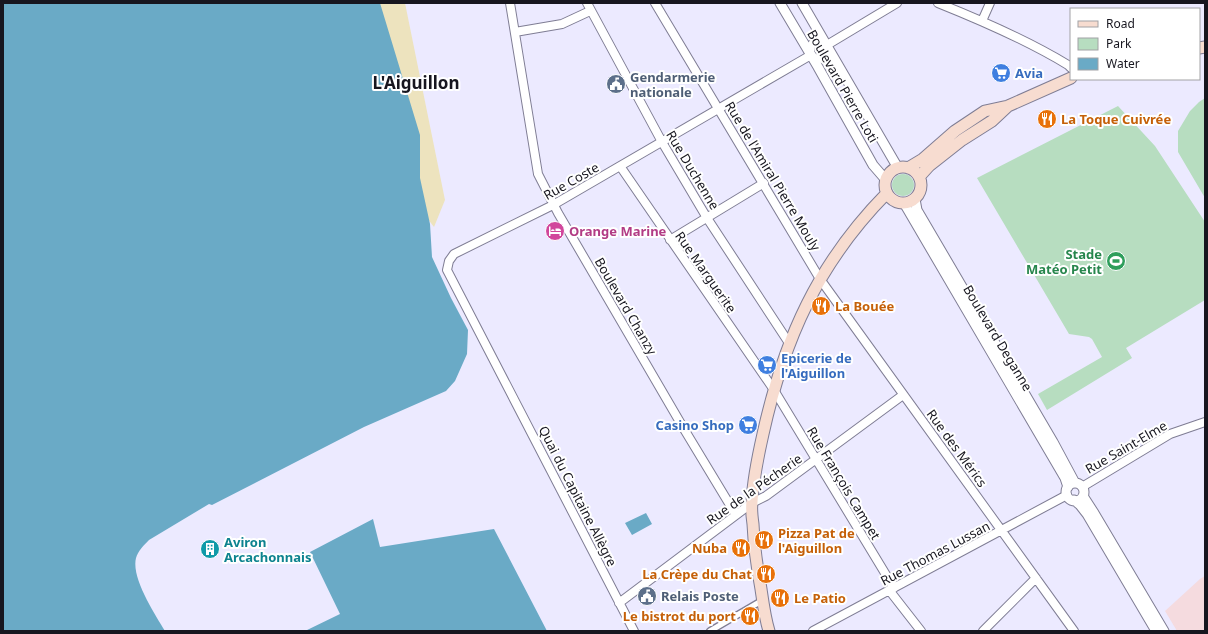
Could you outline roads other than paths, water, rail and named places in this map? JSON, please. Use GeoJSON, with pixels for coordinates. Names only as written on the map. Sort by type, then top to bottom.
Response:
{"type":"FeatureCollection","features":[{"type":"Feature","properties":{"kind":"main road"},"geometry":{"type":"LineString","coordinates":[[903,168],[913,169],[919,177],[921,186],[915,199],[904,203],[894,200],[887,193],[885,185],[886,180],[892,170],[903,168],[923,159],[955,131],[985,111],[1008,106],[1070,78]]}},
{"type":"Feature","properties":{"kind":"main road"},"geometry":{"type":"LineString","coordinates":[[919,177],[929,166],[962,140],[992,121],[1008,106]]}},
{"type":"Feature","properties":{"kind":"main road"},"geometry":{"type":"LineString","coordinates":[[769,631],[754,552],[752,503],[759,452],[774,390],[789,343],[820,279],[861,220],[887,193]]}},
{"type":"Feature","properties":{"kind":"street","name":"Boulevard Chanzy"},"geometry":{"type":"LineString","coordinates":[[510,3],[538,174],[553,205],[736,515]]}},
{"type":"Feature","properties":{"kind":"street","name":"Rue de l'Amiral Pierre Mouly"},"geometry":{"type":"LineString","coordinates":[[655,3],[820,279]]}},
{"type":"Feature","properties":{"kind":"street","name":"Boulevard Pierre Loti"},"geometry":{"type":"LineString","coordinates":[[780,3],[873,165],[886,180]]}},
{"type":"Feature","properties":{"kind":"street","name":"Boulevard Pierre Loti"},"geometry":{"type":"LineString","coordinates":[[802,3],[903,168]]}},
{"type":"Feature","properties":{"kind":"street"},"geometry":{"type":"LineString","coordinates":[[827,45],[897,3]]}},
{"type":"Feature","properties":{"kind":"street"},"geometry":{"type":"LineString","coordinates":[[938,3],[982,21],[1040,48],[1070,67]]}},
{"type":"Feature","properties":{"kind":"street"},"geometry":{"type":"LineString","coordinates":[[982,21],[990,3]]}},
{"type":"Feature","properties":{"kind":"street"},"geometry":{"type":"LineString","coordinates":[[515,32],[562,24],[588,7]]}},
{"type":"Feature","properties":{"kind":"street","name":"Rue Duchenne"},"geometry":{"type":"LineString","coordinates":[[588,7],[662,142],[707,218],[789,343]]}},
{"type":"Feature","properties":{"kind":"street"},"geometry":{"type":"LineString","coordinates":[[820,41],[827,45],[828,52],[822,59],[816,59],[811,55],[810,46],[814,42],[820,41]]}},
{"type":"Feature","properties":{"kind":"street","name":"Rue Coste"},"geometry":{"type":"LineString","coordinates":[[500,372],[447,270],[449,261],[454,254],[553,205],[811,55]]}},
{"type":"Feature","properties":{"kind":"street","name":"Rue Marguerite"},"geometry":{"type":"LineString","coordinates":[[620,166],[774,390]]}},
{"type":"Feature","properties":{"kind":"street"},"geometry":{"type":"LineString","coordinates":[[670,240],[764,183]]}},
{"type":"Feature","properties":{"kind":"street","name":"Boulevard Deganne"},"geometry":{"type":"LineString","coordinates":[[915,199],[917,210],[1050,436],[1080,505],[1087,514],[1156,631]]}},
{"type":"Feature","properties":{"kind":"street","name":"Boulevard Deganne"},"geometry":{"type":"LineString","coordinates":[[904,203],[1065,478],[1094,513],[1164,631]]}},
{"type":"Feature","properties":{"kind":"street","name":"Rue des Mérics"},"geometry":{"type":"LineString","coordinates":[[820,279],[1074,631]]}},
{"type":"Feature","properties":{"kind":"street","name":"Quai du Capitaine Allègre"},"geometry":{"type":"LineString","coordinates":[[500,372],[634,631]]}},
{"type":"Feature","properties":{"kind":"street","name":"Rue François Campet"},"geometry":{"type":"LineString","coordinates":[[774,390],[892,589],[921,631]]}},
{"type":"Feature","properties":{"kind":"street","name":"Rue de la Pécherie"},"geometry":{"type":"LineString","coordinates":[[620,603],[752,503],[766,496],[903,395]]}},
{"type":"Feature","properties":{"kind":"street","name":"Rue Saint-Elme"},"geometry":{"type":"LineString","coordinates":[[1075,491],[1170,434],[1205,422]]}},
{"type":"Feature","properties":{"kind":"street","name":"Rue Thomas Lussan"},"geometry":{"type":"LineString","coordinates":[[813,631],[1075,491]]}},
{"type":"Feature","properties":{"kind":"street"},"geometry":{"type":"LineString","coordinates":[[983,631],[1036,578]]}},
{"type":"Feature","properties":{"kind":"street"},"geometry":{"type":"LineString","coordinates":[[710,631],[763,600]]}},
{"type":"Feature","properties":{"kind":"water"},"geometry":{"type":"Polygon","coordinates":[[[3,3],[380,3],[420,135],[420,178],[430,224],[432,257],[468,330],[467,354],[455,381],[446,391],[364,427],[212,505],[209,504],[149,540],[137,555],[135,566],[140,585],[145,596],[165,631],[3,631],[3,3]]]}},
{"type":"Feature","properties":{"kind":"water"},"geometry":{"type":"Polygon","coordinates":[[[646,513],[652,524],[632,535],[625,523],[646,513]]]}},
{"type":"Feature","properties":{"kind":"water"},"geometry":{"type":"Polygon","coordinates":[[[373,519],[380,547],[494,529],[547,631],[305,631],[340,614],[310,552],[373,519]]]}},
{"type":"Feature","properties":{"kind":"place","name":"Avia"},"geometry":{"type":"Point","coordinates":[1001,73]}},
{"type":"Feature","properties":{"kind":"place","name":"Gendarmerie nationale"},"geometry":{"type":"Point","coordinates":[616,84]}},
{"type":"Feature","properties":{"kind":"place","name":"La Toque Cuivrée"},"geometry":{"type":"Point","coordinates":[1047,119]}},
{"type":"Feature","properties":{"kind":"place","name":"Orange Marine"},"geometry":{"type":"Point","coordinates":[555,231]}},
{"type":"Feature","properties":{"kind":"place","name":"Stade Matéo Petit"},"geometry":{"type":"Point","coordinates":[1116,261]}},
{"type":"Feature","properties":{"kind":"place","name":"La Bouée"},"geometry":{"type":"Point","coordinates":[821,306]}},
{"type":"Feature","properties":{"kind":"place","name":"Epicerie de l'Aiguillon"},"geometry":{"type":"Point","coordinates":[767,365]}},
{"type":"Feature","properties":{"kind":"place","name":"Casino Shop"},"geometry":{"type":"Point","coordinates":[748,425]}},
{"type":"Feature","properties":{"kind":"place","name":"Pizza Pat de l'Aiguillon"},"geometry":{"type":"Point","coordinates":[764,540]}},
{"type":"Feature","properties":{"kind":"place","name":"Nuba"},"geometry":{"type":"Point","coordinates":[741,548]}},
{"type":"Feature","properties":{"kind":"place","name":"Aviron Arcachonnais"},"geometry":{"type":"Point","coordinates":[210,549]}},
{"type":"Feature","properties":{"kind":"place","name":"La Crèpe du Chat"},"geometry":{"type":"Point","coordinates":[766,574]}},
{"type":"Feature","properties":{"kind":"place","name":"Relais Poste"},"geometry":{"type":"Point","coordinates":[647,596]}},
{"type":"Feature","properties":{"kind":"place","name":"Le Patio"},"geometry":{"type":"Point","coordinates":[780,598]}},
{"type":"Feature","properties":{"kind":"place","name":"Le bistrot du port"},"geometry":{"type":"Point","coordinates":[750,616]}},
{"type":"Feature","properties":{"kind":"district","name":"L'Aiguillon"},"geometry":{"type":"Point","coordinates":[416,83]}}]}
